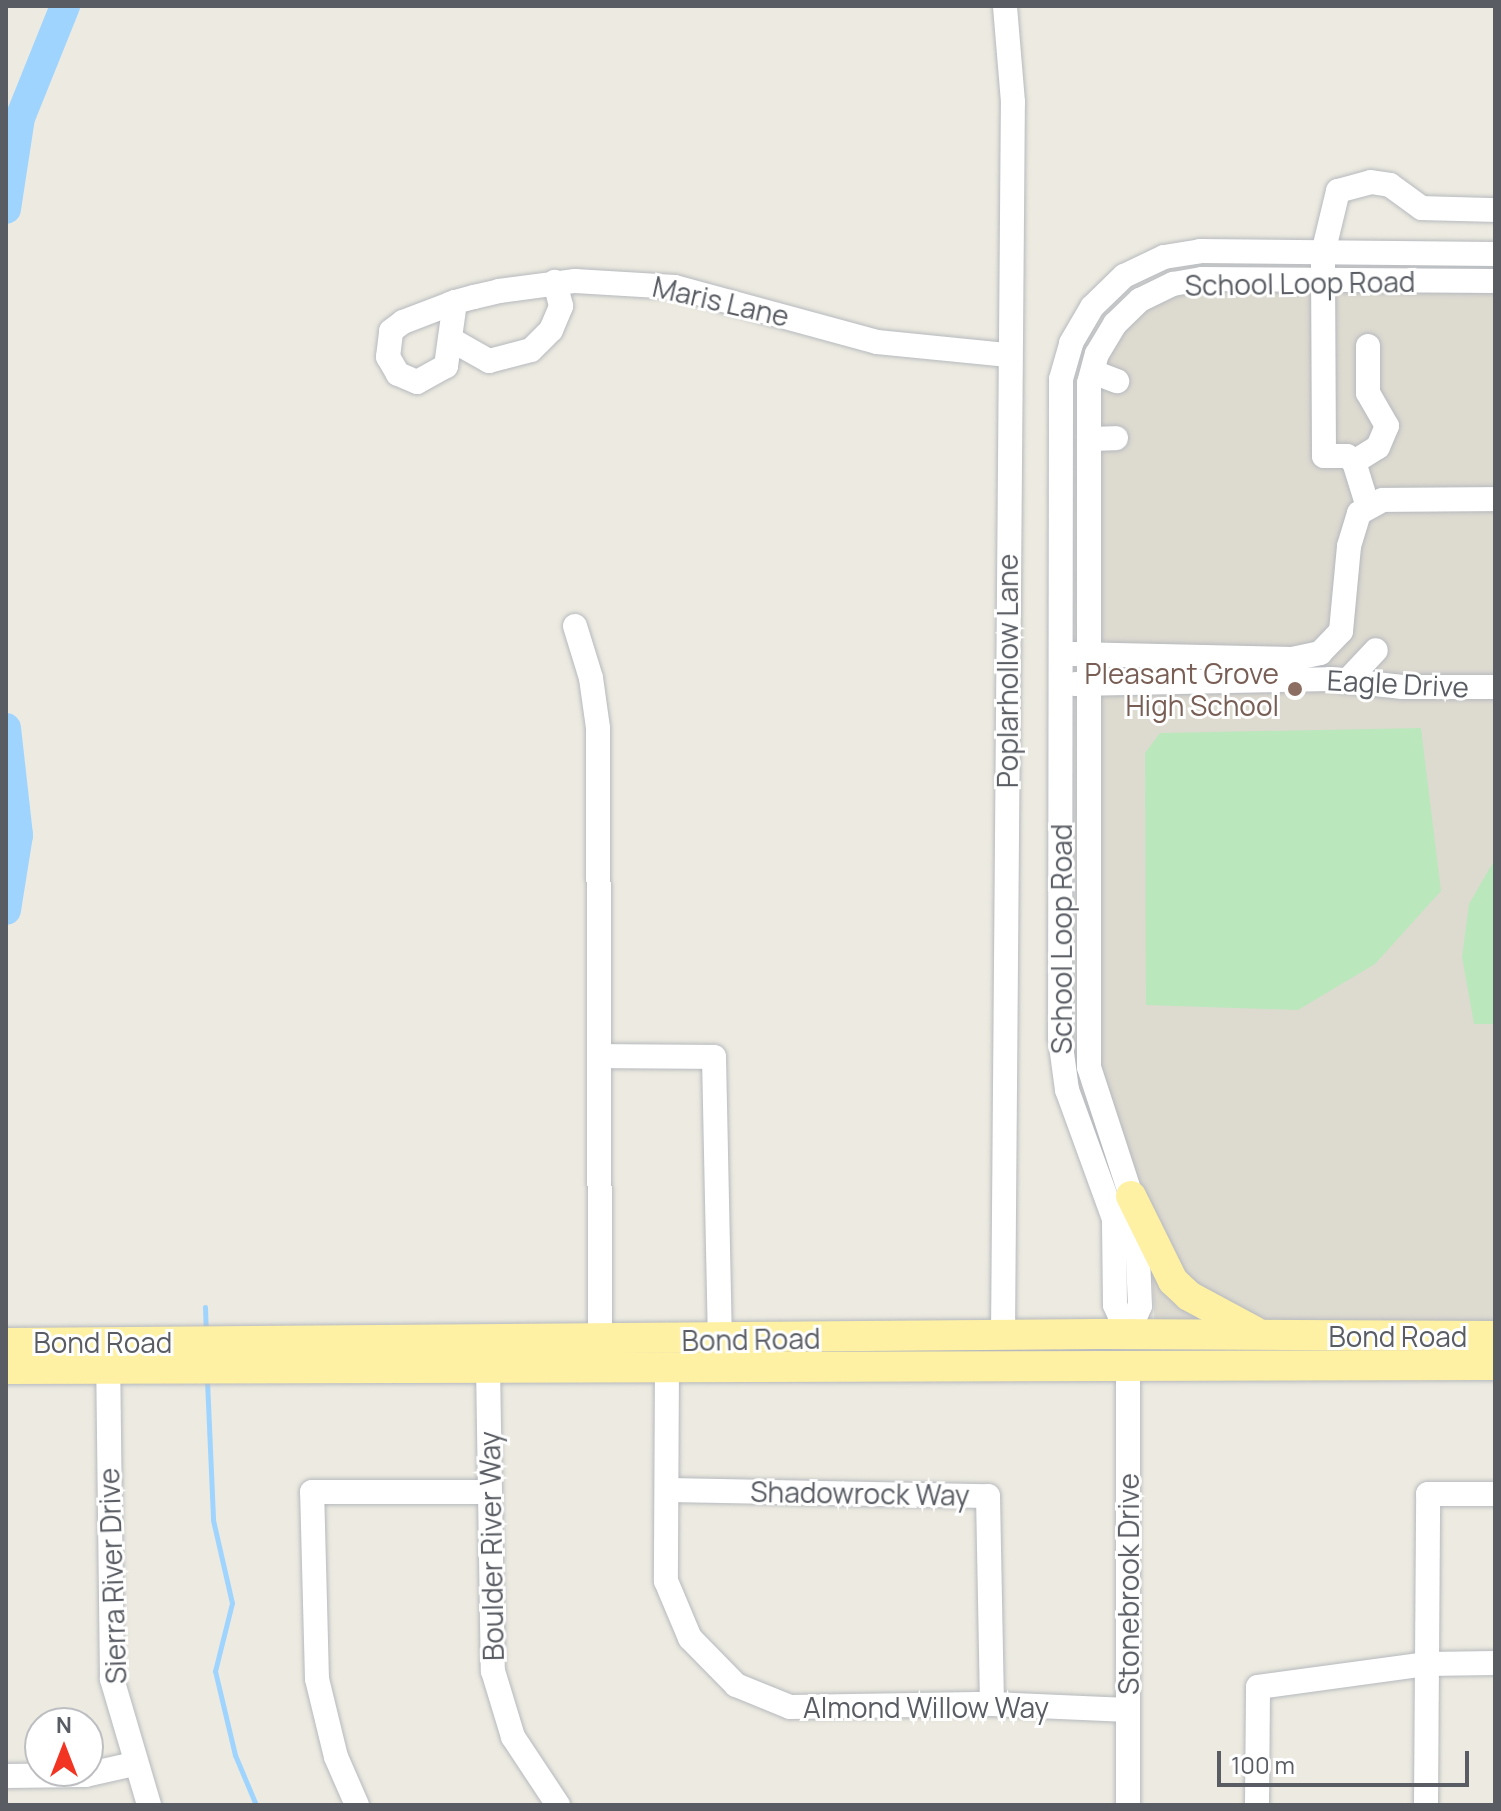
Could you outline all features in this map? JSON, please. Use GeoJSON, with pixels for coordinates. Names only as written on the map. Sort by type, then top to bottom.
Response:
{"type":"FeatureCollection","features":[{"type":"Feature","properties":{"kind":"main road"},"geometry":{"type":"LineString","coordinates":[[1131,1196],[1179,1286],[1263,1335]]}},
{"type":"Feature","properties":{"kind":"main road","name":"Bond Road"},"geometry":{"type":"LineString","coordinates":[[241,1354],[488,1365],[667,1365],[1128,1349],[1263,1335],[1495,1336]]}},
{"type":"Feature","properties":{"kind":"main road","name":"Bond Road"},"geometry":{"type":"LineString","coordinates":[[6,1369],[108,1355],[241,1354],[600,1341],[1003,1336],[1128,1349],[1495,1365]]}},
{"type":"Feature","properties":{"kind":"main road"},"geometry":{"type":"LineString","coordinates":[[488,1365],[505,1353],[629,1351],[647,1341]]}},
{"type":"Feature","properties":{"kind":"main road","name":"Bond Road"},"geometry":{"type":"LineString","coordinates":[[6,1343],[108,1355]]}},
{"type":"Feature","properties":{"kind":"street","name":"Poplarhollow Lane"},"geometry":{"type":"LineString","coordinates":[[1003,1336],[1008,355],[1013,102],[1005,6]]}},
{"type":"Feature","properties":{"kind":"street"},"geometry":{"type":"LineString","coordinates":[[1495,210],[1436,211],[1422,208],[1390,185],[1355,183],[1338,191],[1323,253],[1324,456],[1347,456],[1354,462],[1368,507],[1382,500],[1495,499]]}},
{"type":"Feature","properties":{"kind":"street","name":"School Loop Road"},"geometry":{"type":"LineString","coordinates":[[1128,1349],[1115,1305],[1114,1219],[1062,1071],[1061,379],[1071,343],[1092,307],[1124,276],[1164,257],[1200,251],[1495,254]]}},
{"type":"Feature","properties":{"kind":"street","name":"School Loop Road"},"geometry":{"type":"LineString","coordinates":[[1128,1349],[1140,1306],[1140,1241],[1131,1196],[1089,1067],[1089,439],[1093,372],[1115,324],[1140,300],[1173,284],[1202,279],[1495,281]]}},
{"type":"Feature","properties":{"kind":"street","name":"Maris Lane"},"geometry":{"type":"LineString","coordinates":[[450,339],[446,366],[417,382],[398,374],[388,357],[391,331],[455,302],[555,282],[675,287],[877,342],[1008,355]]}},
{"type":"Feature","properties":{"kind":"street"},"geometry":{"type":"LineString","coordinates":[[455,302],[450,339],[489,361],[531,350],[556,319],[561,306],[555,282]]}},
{"type":"Feature","properties":{"kind":"street"},"geometry":{"type":"LineString","coordinates":[[1354,462],[1378,447],[1387,426],[1368,393],[1368,346]]}},
{"type":"Feature","properties":{"kind":"street"},"geometry":{"type":"LineString","coordinates":[[1093,372],[1117,381]]}},
{"type":"Feature","properties":{"kind":"street"},"geometry":{"type":"LineString","coordinates":[[1089,439],[1116,438]]}},
{"type":"Feature","properties":{"kind":"street","name":"Eagle Drive"},"geometry":{"type":"LineString","coordinates":[[1061,654],[1292,659],[1320,653],[1355,610],[1349,546],[1359,513],[1368,507]]}},
{"type":"Feature","properties":{"kind":"street"},"geometry":{"type":"LineString","coordinates":[[575,626],[591,678],[598,728],[600,1341]]}},
{"type":"Feature","properties":{"kind":"street"},"geometry":{"type":"LineString","coordinates":[[1347,681],[1376,650]]}},
{"type":"Feature","properties":{"kind":"street","name":"Eagle Drive"},"geometry":{"type":"LineString","coordinates":[[1061,685],[1347,681],[1495,687]]}},
{"type":"Feature","properties":{"kind":"street"},"geometry":{"type":"LineString","coordinates":[[600,1056],[714,1057],[720,1340]]}},
{"type":"Feature","properties":{"kind":"street"},"geometry":{"type":"LineString","coordinates":[[1140,1289],[1179,1286]]}},
{"type":"Feature","properties":{"kind":"street","name":"Stonebrook Drive"},"geometry":{"type":"LineString","coordinates":[[1128,1349],[1128,1805]]}},
{"type":"Feature","properties":{"kind":"street","name":"Sierra River Drive"},"geometry":{"type":"LineString","coordinates":[[108,1355],[110,1645],[120,1718],[149,1805]]}},
{"type":"Feature","properties":{"kind":"street","name":"Boulder River Way"},"geometry":{"type":"LineString","coordinates":[[488,1365],[493,1671],[513,1737],[558,1805]]}},
{"type":"Feature","properties":{"kind":"street","name":"Almond Willow Way"},"geometry":{"type":"LineString","coordinates":[[667,1365],[666,1581],[690,1638],[736,1685],[790,1707],[992,1704],[1128,1710]]}},
{"type":"Feature","properties":{"kind":"street","name":"Shadowrock Way"},"geometry":{"type":"LineString","coordinates":[[668,1490],[988,1496],[992,1704]]}},
{"type":"Feature","properties":{"kind":"street"},"geometry":{"type":"LineString","coordinates":[[357,1805],[336,1757],[317,1679],[312,1492],[489,1492]]}},
{"type":"Feature","properties":{"kind":"street"},"geometry":{"type":"LineString","coordinates":[[1426,1805],[1428,1494],[1495,1494]]}},
{"type":"Feature","properties":{"kind":"street"},"geometry":{"type":"LineString","coordinates":[[1257,1805],[1258,1687],[1427,1664],[1495,1663]]}},
{"type":"Feature","properties":{"kind":"street"},"geometry":{"type":"LineString","coordinates":[[6,1776],[85,1775],[134,1764]]}},
{"type":"Feature","properties":{"kind":"shaded area","name":"Pleasant Grove High School"},"geometry":{"type":"Polygon","coordinates":[[[1173,286],[1495,287],[1495,1329],[1155,1331],[1150,1224],[1098,1089],[1098,361],[1122,318],[1173,286]]]}},
{"type":"Feature","properties":{"kind":"green space"},"geometry":{"type":"Polygon","coordinates":[[[1421,728],[1441,891],[1375,964],[1298,1010],[1146,1005],[1145,753],[1160,733],[1421,728]]]}},
{"type":"Feature","properties":{"kind":"green space"},"geometry":{"type":"Polygon","coordinates":[[[1495,859],[1495,1024],[1474,1024],[1462,957],[1469,904],[1495,859]]]}},
{"type":"Feature","properties":{"kind":"waterway"},"geometry":{"type":"LineString","coordinates":[[6,209],[20,118],[65,6]]}},
{"type":"Feature","properties":{"kind":"waterway"},"geometry":{"type":"LineString","coordinates":[[6,728],[18,835],[6,910]]}},
{"type":"Feature","properties":{"kind":"waterway"},"geometry":{"type":"LineString","coordinates":[[205,1307],[206,1330]]}},
{"type":"Feature","properties":{"kind":"waterway"},"geometry":{"type":"LineString","coordinates":[[207,1380],[213,1520],[232,1603],[215,1671],[235,1755],[256,1805]]}},
{"type":"Feature","properties":{"kind":"place","name":"Pleasant Grove High School"},"geometry":{"type":"Point","coordinates":[1295,689]}}]}
